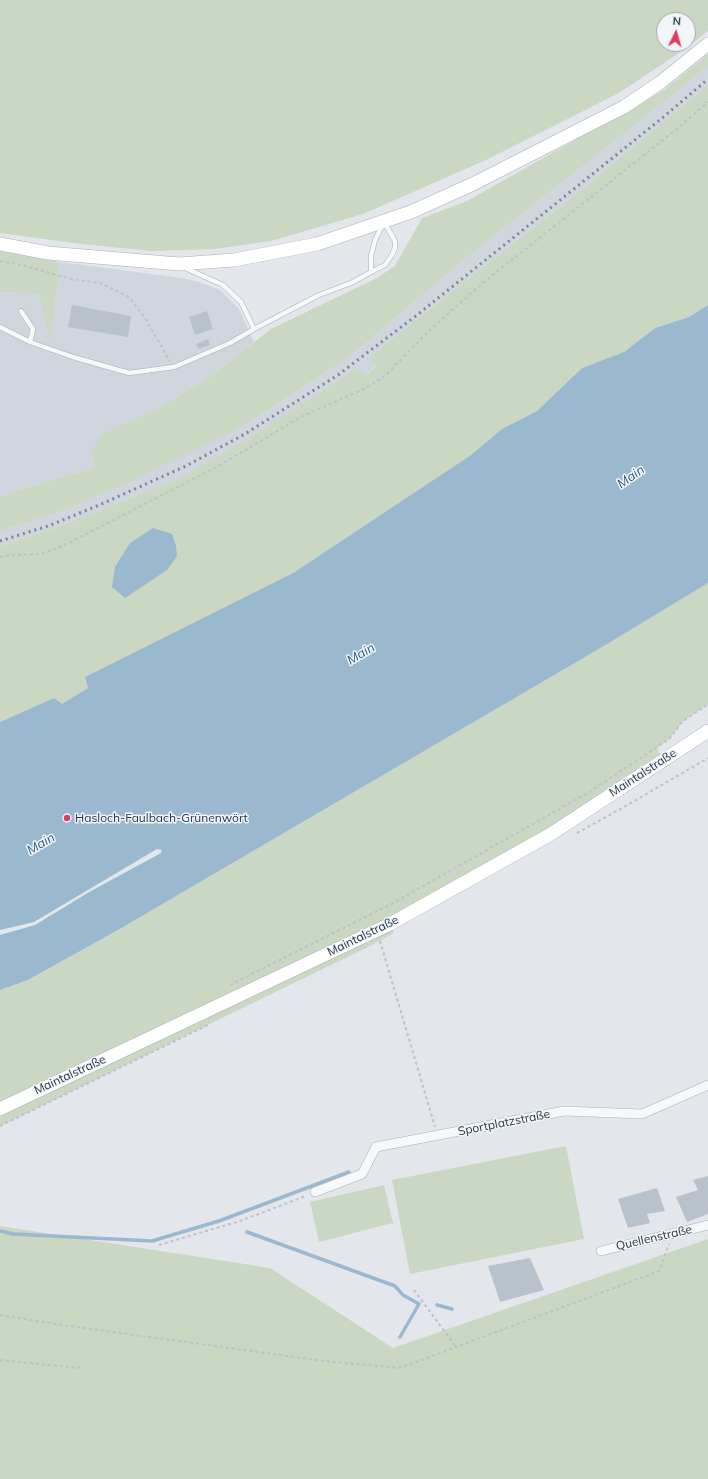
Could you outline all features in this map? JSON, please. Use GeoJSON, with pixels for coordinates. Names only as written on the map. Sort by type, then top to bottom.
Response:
{"type":"FeatureCollection","features":[{"type":"Feature","properties":{"kind":"main road"},"geometry":{"type":"LineString","coordinates":[[0,244],[48,253],[179,264],[234,260],[317,244],[411,212],[473,184],[624,107],[661,82],[708,44]]}},
{"type":"Feature","properties":{"kind":"main road","name":"Maintalstraße"},"geometry":{"type":"LineString","coordinates":[[0,1109],[390,924],[551,834],[708,731]]}},
{"type":"Feature","properties":{"kind":"street","name":"Sportplatzstraße"},"geometry":{"type":"LineString","coordinates":[[315,1192],[362,1174],[376,1147],[564,1111],[642,1114],[708,1085]]}},
{"type":"Feature","properties":{"kind":"street","name":"Quellenstraße"},"geometry":{"type":"LineString","coordinates":[[600,1250],[708,1225]]}},
{"type":"Feature","properties":{"kind":"lane"},"geometry":{"type":"LineString","coordinates":[[0,327],[30,342],[72,357],[129,373],[174,367],[230,343],[319,295],[351,283],[385,265],[392,255],[396,241],[384,222],[375,240],[371,256],[371,272]]}},
{"type":"Feature","properties":{"kind":"lane"},"geometry":{"type":"LineString","coordinates":[[179,264],[223,286],[241,302],[254,329]]}},
{"type":"Feature","properties":{"kind":"lane"},"geometry":{"type":"LineString","coordinates":[[21,311],[33,329],[30,342]]}},
{"type":"Feature","properties":{"kind":"path"},"geometry":{"type":"LineString","coordinates":[[0,557],[11,555],[42,554],[65,545],[213,470],[303,416],[366,388],[386,375],[432,328],[484,282],[631,166],[708,102]]}},
{"type":"Feature","properties":{"kind":"path"},"geometry":{"type":"LineString","coordinates":[[0,261],[22,265],[71,279],[100,283],[130,297],[146,320],[174,367]]}},
{"type":"Feature","properties":{"kind":"path"},"geometry":{"type":"LineString","coordinates":[[226,987],[392,903],[586,794],[670,738],[682,722],[708,704]]}},
{"type":"Feature","properties":{"kind":"path"},"geometry":{"type":"LineString","coordinates":[[380,940],[438,1135]]}},
{"type":"Feature","properties":{"kind":"path"},"geometry":{"type":"LineString","coordinates":[[0,1126],[215,1022]]}},
{"type":"Feature","properties":{"kind":"path"},"geometry":{"type":"LineString","coordinates":[[159,1245],[240,1221],[315,1192]]}},
{"type":"Feature","properties":{"kind":"path"},"geometry":{"type":"LineString","coordinates":[[0,1314],[62,1325],[316,1360],[400,1368],[659,1271],[673,1234]]}},
{"type":"Feature","properties":{"kind":"path"},"geometry":{"type":"LineString","coordinates":[[414,1290],[456,1347]]}},
{"type":"Feature","properties":{"kind":"path"},"geometry":{"type":"LineString","coordinates":[[0,1360],[80,1368]]}},
{"type":"Feature","properties":{"kind":"shaded area"},"geometry":{"type":"Polygon","coordinates":[[[708,65],[708,86],[703,91],[580,191],[369,357],[376,366],[365,375],[171,482],[63,525],[0,546],[0,531],[56,513],[243,426],[349,357],[471,254],[692,80],[708,65]]]}},
{"type":"Feature","properties":{"kind":"shaded area"},"geometry":{"type":"Polygon","coordinates":[[[60,262],[182,278],[199,282],[220,290],[239,309],[254,342],[208,378],[160,407],[102,433],[95,467],[0,496],[0,292],[39,294],[50,341],[60,262]]]}},
{"type":"Feature","properties":{"kind":"green space"},"geometry":{"type":"Polygon","coordinates":[[[0,0],[708,0],[708,31],[696,41],[696,12],[656,12],[656,52],[680,52],[619,93],[486,160],[363,214],[271,241],[215,249],[152,251],[81,244],[0,233],[0,0]]]}},
{"type":"Feature","properties":{"kind":"green space"},"geometry":{"type":"Polygon","coordinates":[[[708,54],[708,65],[692,80],[471,254],[349,357],[243,426],[125,484],[56,513],[0,531],[0,496],[95,467],[91,452],[102,433],[160,407],[208,378],[271,329],[377,278],[395,266],[422,218],[467,201],[664,90],[708,54]]]}},
{"type":"Feature","properties":{"kind":"green space"},"geometry":{"type":"Polygon","coordinates":[[[708,86],[708,305],[689,317],[655,328],[624,352],[582,368],[537,411],[502,429],[471,455],[293,573],[85,677],[88,688],[61,705],[54,698],[0,722],[0,546],[63,525],[171,482],[246,440],[358,368],[365,375],[376,367],[369,357],[580,191],[708,86]]]}},
{"type":"Feature","properties":{"kind":"green space"},"geometry":{"type":"Polygon","coordinates":[[[0,251],[60,262],[50,343],[39,294],[0,292],[0,251]]]}},
{"type":"Feature","properties":{"kind":"green space"},"geometry":{"type":"Polygon","coordinates":[[[708,583],[708,704],[682,722],[670,738],[657,748],[663,760],[390,924],[394,933],[0,1126],[0,990],[28,980],[118,930],[609,643],[708,583]]]}},
{"type":"Feature","properties":{"kind":"green space"},"geometry":{"type":"Polygon","coordinates":[[[566,1146],[584,1239],[410,1274],[392,1180],[566,1146]]]}},
{"type":"Feature","properties":{"kind":"green space"},"geometry":{"type":"Polygon","coordinates":[[[384,1185],[393,1223],[319,1242],[310,1202],[384,1185]]]}},
{"type":"Feature","properties":{"kind":"green space"},"geometry":{"type":"Polygon","coordinates":[[[0,1226],[270,1268],[393,1348],[708,1239],[708,1479],[0,1479],[0,1226]]]}},
{"type":"Feature","properties":{"kind":"water","name":"Main"},"geometry":{"type":"Polygon","coordinates":[[[708,305],[708,583],[609,643],[118,930],[28,980],[0,990],[0,935],[35,925],[91,891],[161,853],[162,850],[157,849],[34,922],[0,930],[0,722],[54,698],[62,704],[88,688],[85,677],[293,573],[471,455],[502,429],[537,411],[582,368],[624,352],[655,328],[689,317],[708,305]]]}},
{"type":"Feature","properties":{"kind":"water"},"geometry":{"type":"Polygon","coordinates":[[[153,528],[172,534],[176,546],[177,556],[167,570],[125,598],[112,587],[115,567],[130,543],[153,528]]]}},
{"type":"Feature","properties":{"kind":"building"},"geometry":{"type":"Polygon","coordinates":[[[72,305],[131,316],[128,337],[68,327],[72,305]]]}},
{"type":"Feature","properties":{"kind":"building"},"geometry":{"type":"Polygon","coordinates":[[[207,311],[213,329],[195,335],[189,317],[207,311]]]}},
{"type":"Feature","properties":{"kind":"building"},"geometry":{"type":"Polygon","coordinates":[[[208,339],[210,345],[198,349],[196,344],[208,339]]]}},
{"type":"Feature","properties":{"kind":"building"},"geometry":{"type":"Polygon","coordinates":[[[708,1176],[708,1214],[687,1222],[676,1197],[698,1190],[693,1180],[708,1176]]]}},
{"type":"Feature","properties":{"kind":"building"},"geometry":{"type":"Polygon","coordinates":[[[657,1188],[665,1211],[647,1214],[650,1223],[628,1228],[618,1199],[657,1188]]]}},
{"type":"Feature","properties":{"kind":"building"},"geometry":{"type":"Polygon","coordinates":[[[530,1258],[544,1290],[500,1302],[488,1266],[530,1258]]]}},
{"type":"Feature","properties":{"kind":"waterway"},"geometry":{"type":"LineString","coordinates":[[0,1231],[13,1234],[152,1241],[219,1221],[349,1172]]}},
{"type":"Feature","properties":{"kind":"waterway"},"geometry":{"type":"LineString","coordinates":[[247,1232],[395,1286],[403,1295],[419,1304],[400,1337]]}},
{"type":"Feature","properties":{"kind":"waterway"},"geometry":{"type":"LineString","coordinates":[[437,1305],[452,1309]]}},
{"type":"Feature","properties":{"kind":"railway"},"geometry":{"type":"LineString","coordinates":[[0,541],[48,526],[186,466],[245,434],[338,375],[417,315],[661,119],[708,79]]}},
{"type":"Feature","properties":{"kind":"place","name":"Hasloch-Faulbach-Grünenwört"},"geometry":{"type":"Point","coordinates":[67,818]}}]}
